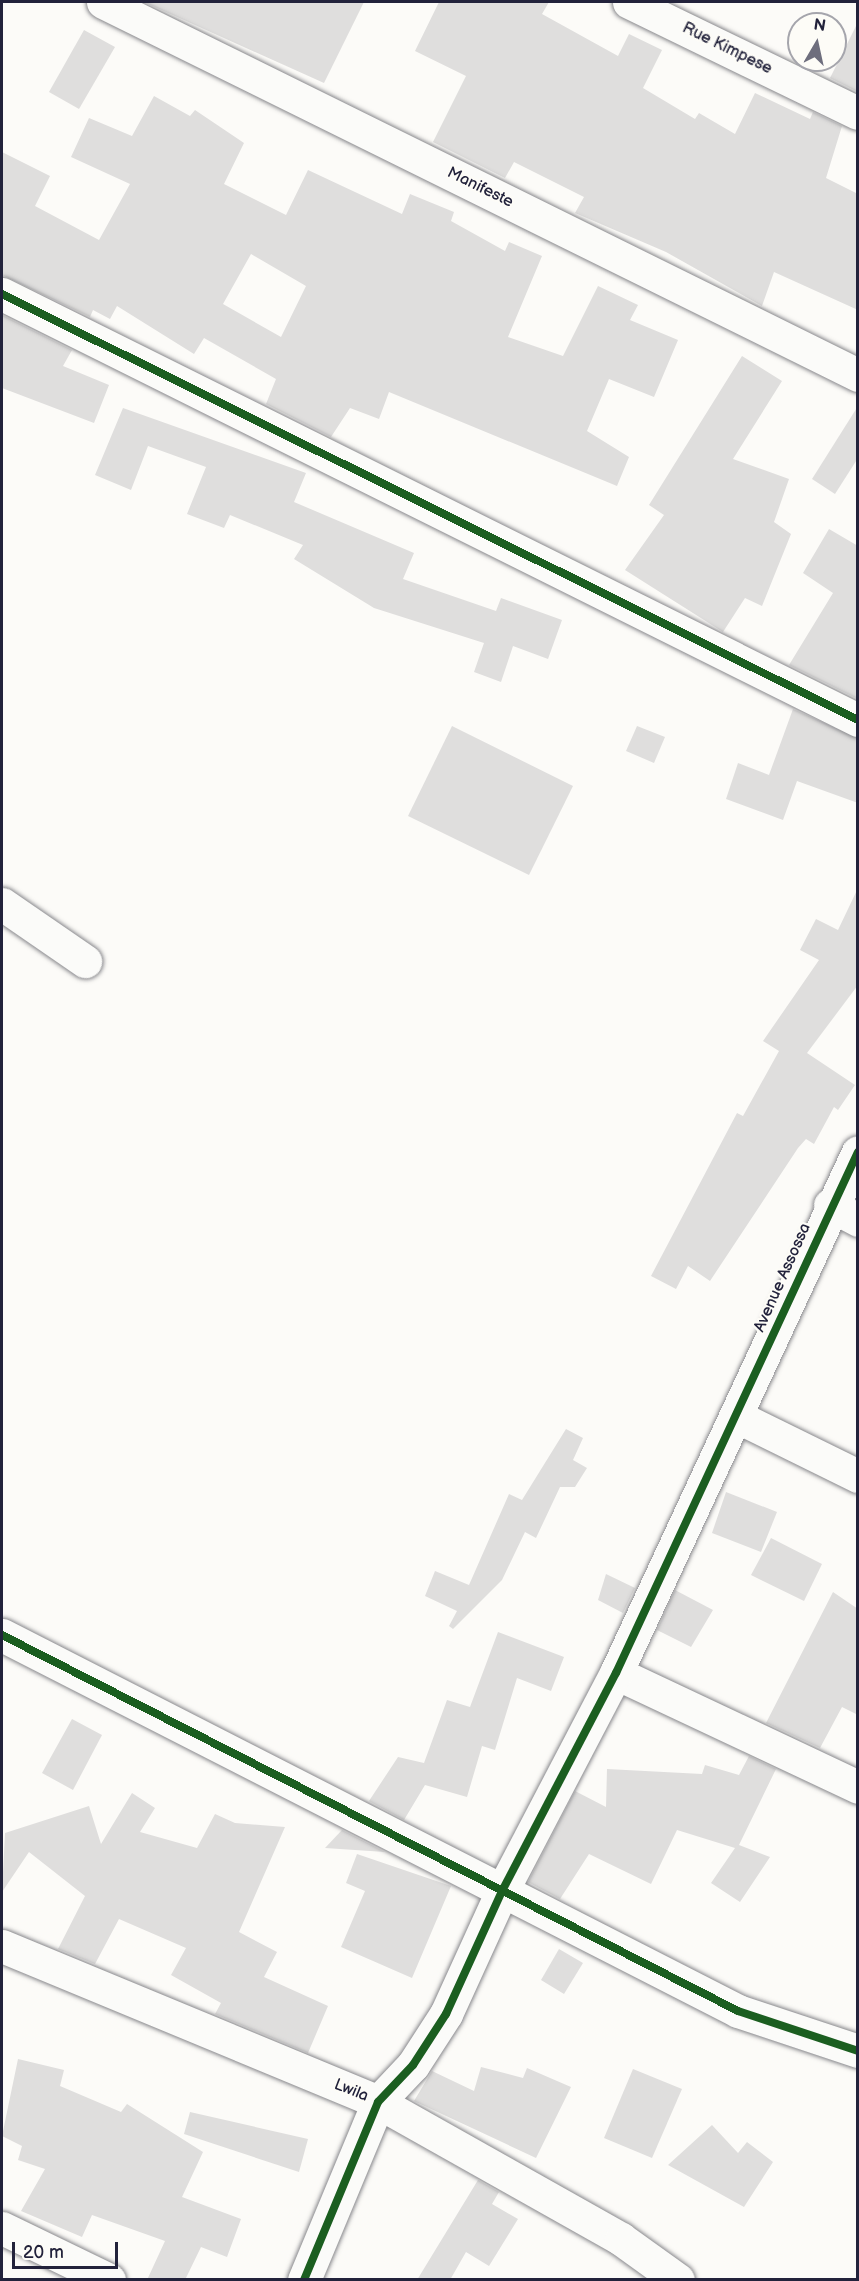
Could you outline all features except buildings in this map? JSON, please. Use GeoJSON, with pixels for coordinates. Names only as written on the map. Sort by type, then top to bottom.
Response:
{"type":"FeatureCollection","features":[{"type":"Feature","properties":{"kind":"street","name":"Manifeste"},"geometry":{"type":"LineString","coordinates":[[103,2],[858,375]]}},
{"type":"Feature","properties":{"kind":"street","name":"Rue Kimpese"},"geometry":{"type":"LineString","coordinates":[[629,2],[858,113]]}},
{"type":"Feature","properties":{"kind":"street"},"geometry":{"type":"LineString","coordinates":[[2,294],[858,720]]}},
{"type":"Feature","properties":{"kind":"street"},"geometry":{"type":"LineString","coordinates":[[2,904],[84,961]]}},
{"type":"Feature","properties":{"kind":"street","name":"Avenue Assossa"},"geometry":{"type":"LineString","coordinates":[[378,2102],[413,2065],[446,2014],[502,1891],[616,1673],[736,1416],[844,1213],[858,1152]]}},
{"type":"Feature","properties":{"kind":"street"},"geometry":{"type":"LineString","coordinates":[[736,1416],[858,1476]]}},
{"type":"Feature","properties":{"kind":"street"},"geometry":{"type":"LineString","coordinates":[[2,1635],[738,2011],[858,2051]]}},
{"type":"Feature","properties":{"kind":"street"},"geometry":{"type":"LineString","coordinates":[[616,1673],[858,1787]]}},
{"type":"Feature","properties":{"kind":"street","name":"Lwila"},"geometry":{"type":"LineString","coordinates":[[2,1947],[378,2102],[621,2239],[678,2280]]}},
{"type":"Feature","properties":{"kind":"street"},"geometry":{"type":"LineString","coordinates":[[304,2280],[378,2102]]}},
{"type":"Feature","properties":{"kind":"street"},"geometry":{"type":"LineString","coordinates":[[2,2229],[109,2280]]}},
{"type":"Feature","properties":{"kind":"cycle path"},"geometry":{"type":"LineString","coordinates":[[2,294],[858,720]]}},
{"type":"Feature","properties":{"kind":"cycle path"},"geometry":{"type":"LineString","coordinates":[[304,2280],[378,2102],[413,2065],[446,2014],[502,1891],[616,1673],[858,1152]]}},
{"type":"Feature","properties":{"kind":"cycle path"},"geometry":{"type":"LineString","coordinates":[[2,1635],[738,2011],[858,2051]]}}]}
